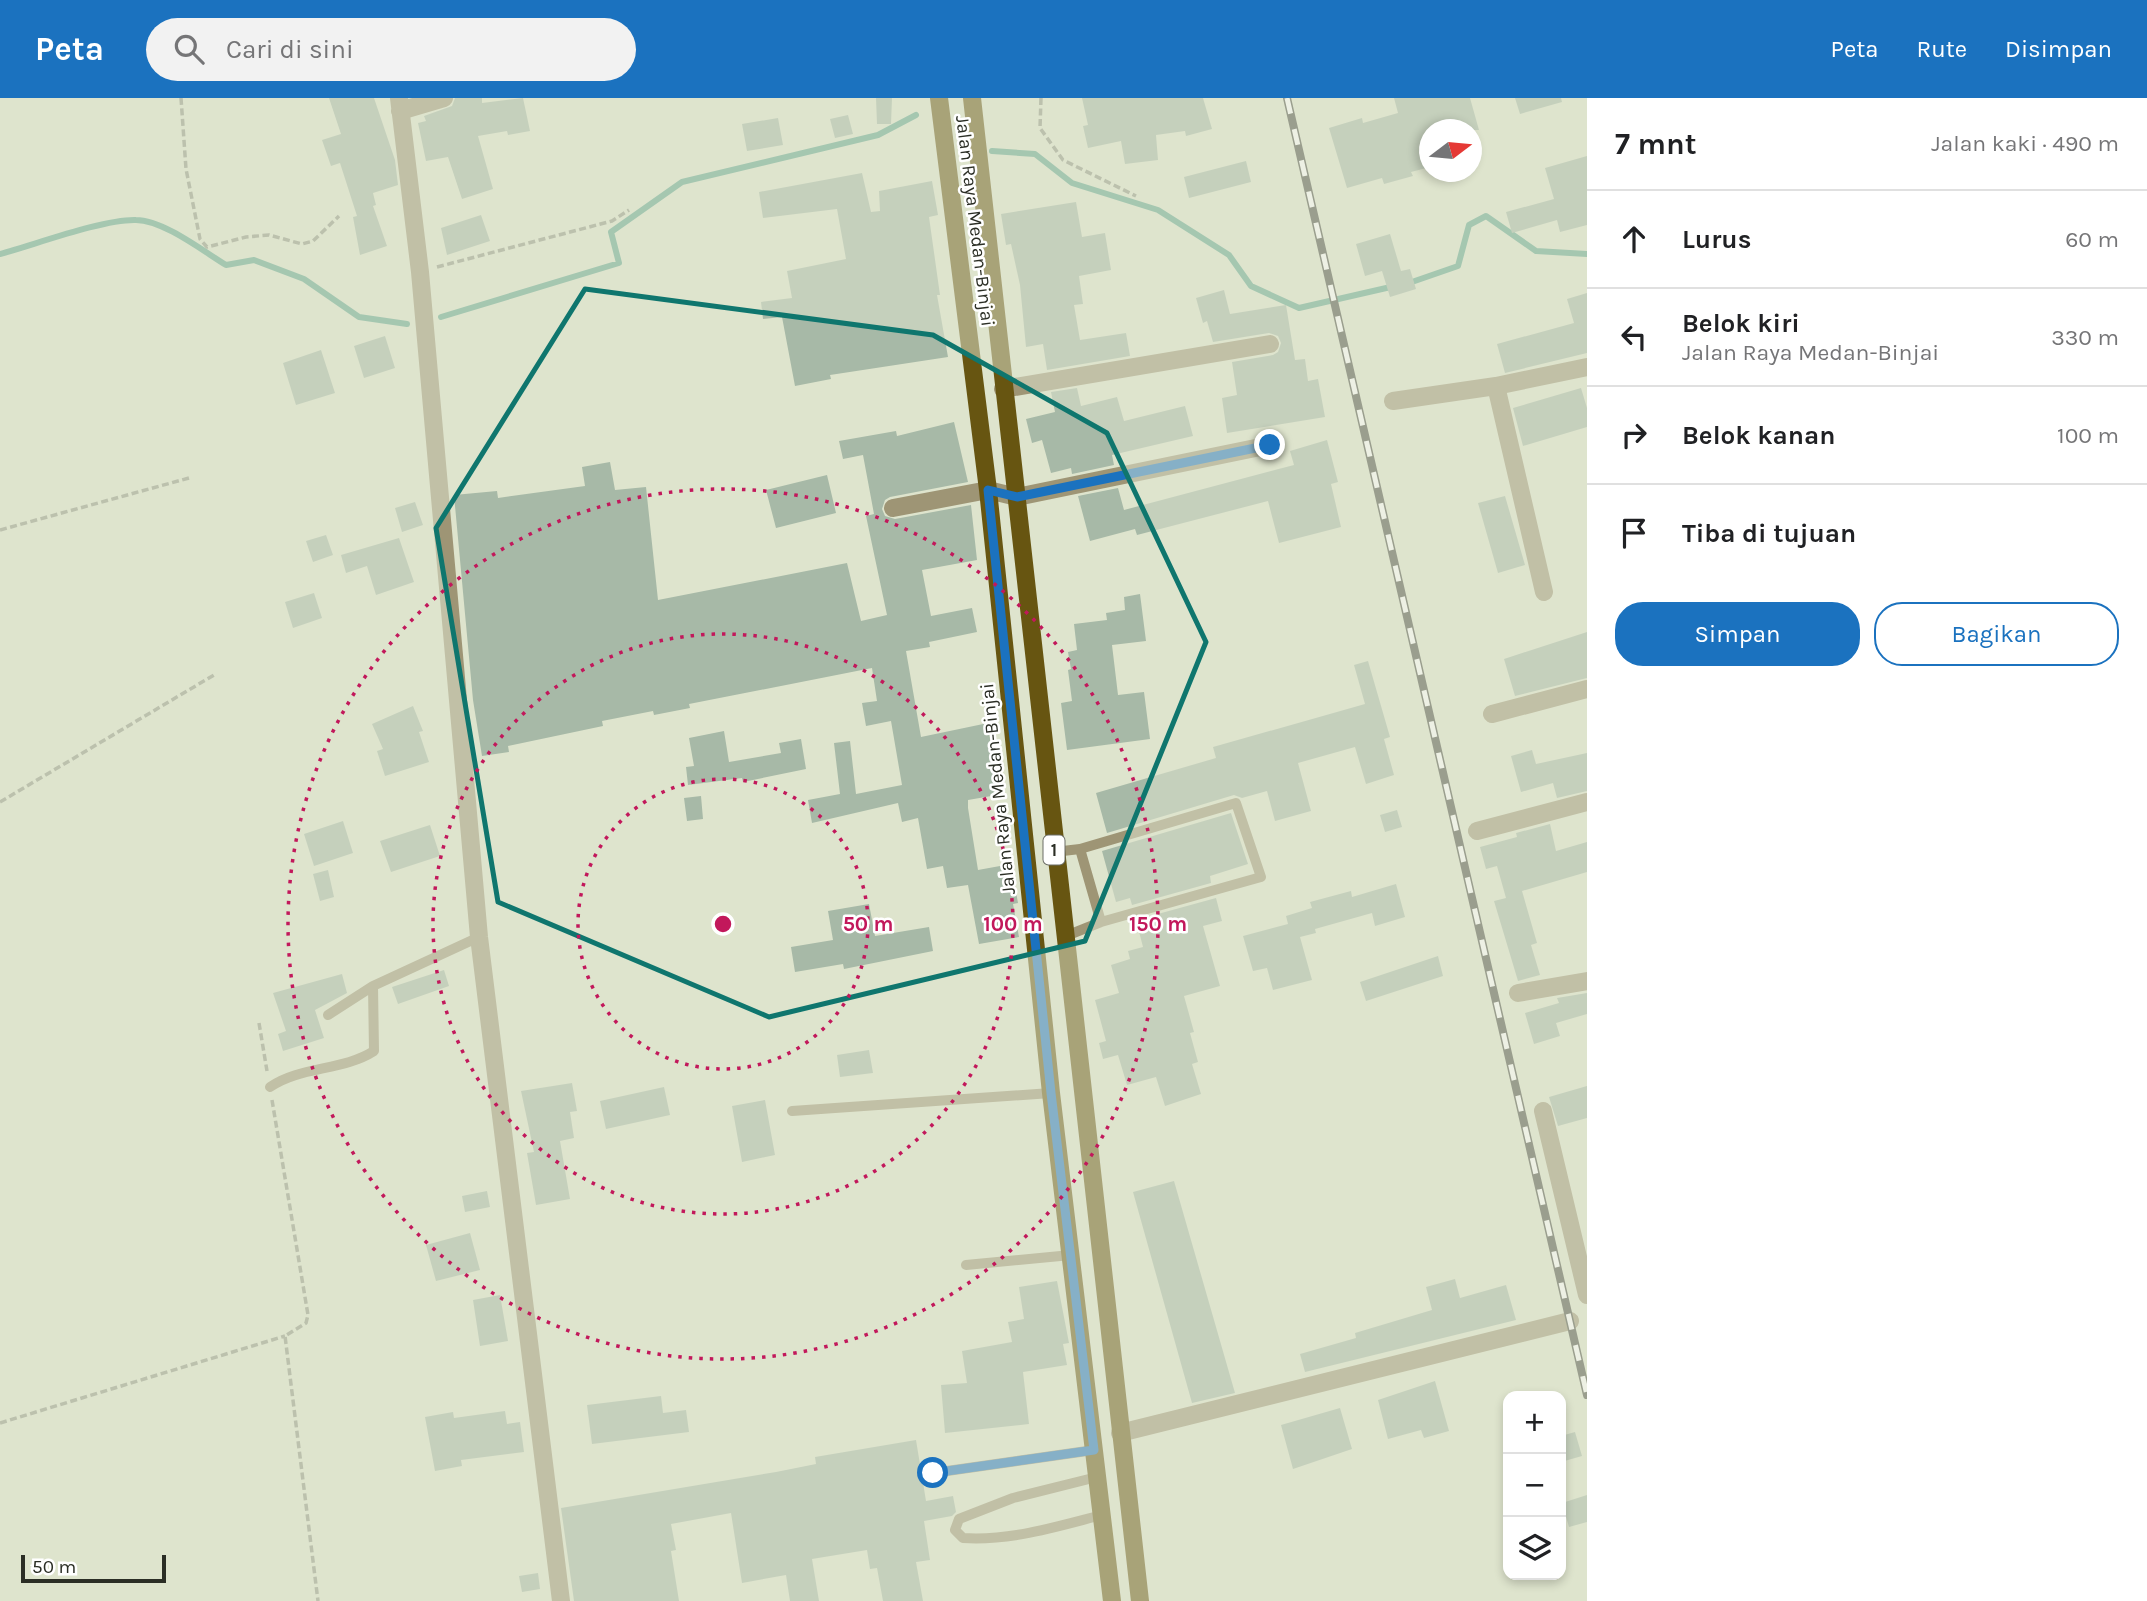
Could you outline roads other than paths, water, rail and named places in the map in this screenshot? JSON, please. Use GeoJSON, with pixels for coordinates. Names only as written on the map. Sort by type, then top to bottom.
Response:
{"type":"FeatureCollection","features":[{"type":"Feature","properties":{"kind":"main road","name":"Jalan Raya Medan-Binjai"},"geometry":{"type":"LineString","coordinates":[[939,98],[988,490],[1051,1093],[1112,1601]]}},
{"type":"Feature","properties":{"kind":"main road","name":"Jalan Raya Medan-Binjai"},"geometry":{"type":"LineString","coordinates":[[972,98],[1054,852],[1066,936],[1140,1601]]}},
{"type":"Feature","properties":{"kind":"street"},"geometry":{"type":"LineString","coordinates":[[444,98],[400,104],[420,272],[479,937],[561,1601]]}},
{"type":"Feature","properties":{"kind":"street"},"geometry":{"type":"LineString","coordinates":[[1003,389],[1270,344]]}},
{"type":"Feature","properties":{"kind":"street"},"geometry":{"type":"LineString","coordinates":[[1394,401],[1496,386],[1587,367]]}},
{"type":"Feature","properties":{"kind":"street"},"geometry":{"type":"LineString","coordinates":[[1496,386],[1544,592]]}},
{"type":"Feature","properties":{"kind":"street"},"geometry":{"type":"LineString","coordinates":[[892,508],[988,490],[1017,497],[1270,445]]}},
{"type":"Feature","properties":{"kind":"street"},"geometry":{"type":"LineString","coordinates":[[1492,715],[1587,689]]}},
{"type":"Feature","properties":{"kind":"street"},"geometry":{"type":"LineString","coordinates":[[1477,831],[1587,802]]}},
{"type":"Feature","properties":{"kind":"street"},"geometry":{"type":"LineString","coordinates":[[1517,993],[1587,981]]}},
{"type":"Feature","properties":{"kind":"street"},"geometry":{"type":"LineString","coordinates":[[1543,1111],[1587,1295]]}},
{"type":"Feature","properties":{"kind":"street"},"geometry":{"type":"LineString","coordinates":[[1121,1433],[1570,1321]]}},
{"type":"Feature","properties":{"kind":"lane"},"geometry":{"type":"LineString","coordinates":[[1054,852],[1080,849],[1236,803],[1240,805],[1261,877],[1101,922],[1066,936]]}},
{"type":"Feature","properties":{"kind":"lane"},"geometry":{"type":"LineString","coordinates":[[1080,849],[1101,922]]}},
{"type":"Feature","properties":{"kind":"lane"},"geometry":{"type":"LineString","coordinates":[[328,1016],[373,986],[479,937]]}},
{"type":"Feature","properties":{"kind":"lane"},"geometry":{"type":"LineString","coordinates":[[270,1087],[282,1080],[374,1051],[373,986]]}},
{"type":"Feature","properties":{"kind":"lane"},"geometry":{"type":"LineString","coordinates":[[792,1111],[1051,1093]]}},
{"type":"Feature","properties":{"kind":"lane"},"geometry":{"type":"LineString","coordinates":[[966,1265],[1071,1255]]}},
{"type":"Feature","properties":{"kind":"lane"},"geometry":{"type":"LineString","coordinates":[[933,1473],[1094,1450]]}},
{"type":"Feature","properties":{"kind":"lane"},"geometry":{"type":"LineString","coordinates":[[1097,1477],[985,1507],[959,1519],[955,1530],[963,1538],[988,1540],[1018,1536],[1102,1515]]}},
{"type":"Feature","properties":{"kind":"waterway"},"geometry":{"type":"LineString","coordinates":[[441,317],[619,263],[611,232],[682,182],[878,135],[916,115]]}},
{"type":"Feature","properties":{"kind":"waterway"},"geometry":{"type":"LineString","coordinates":[[992,151],[1035,154],[1072,183],[1158,210],[1229,255],[1251,286],[1299,308],[1395,286]]}},
{"type":"Feature","properties":{"kind":"waterway"},"geometry":{"type":"LineString","coordinates":[[1409,283],[1458,266],[1469,225],[1486,216],[1536,251],[1587,254]]}},
{"type":"Feature","properties":{"kind":"waterway"},"geometry":{"type":"LineString","coordinates":[[0,254],[106,224],[147,221],[182,237],[226,265],[254,260],[304,279],[359,317],[407,324]]}},
{"type":"Feature","properties":{"kind":"railway"},"geometry":{"type":"LineString","coordinates":[[1287,98],[1587,1395]]}}]}
